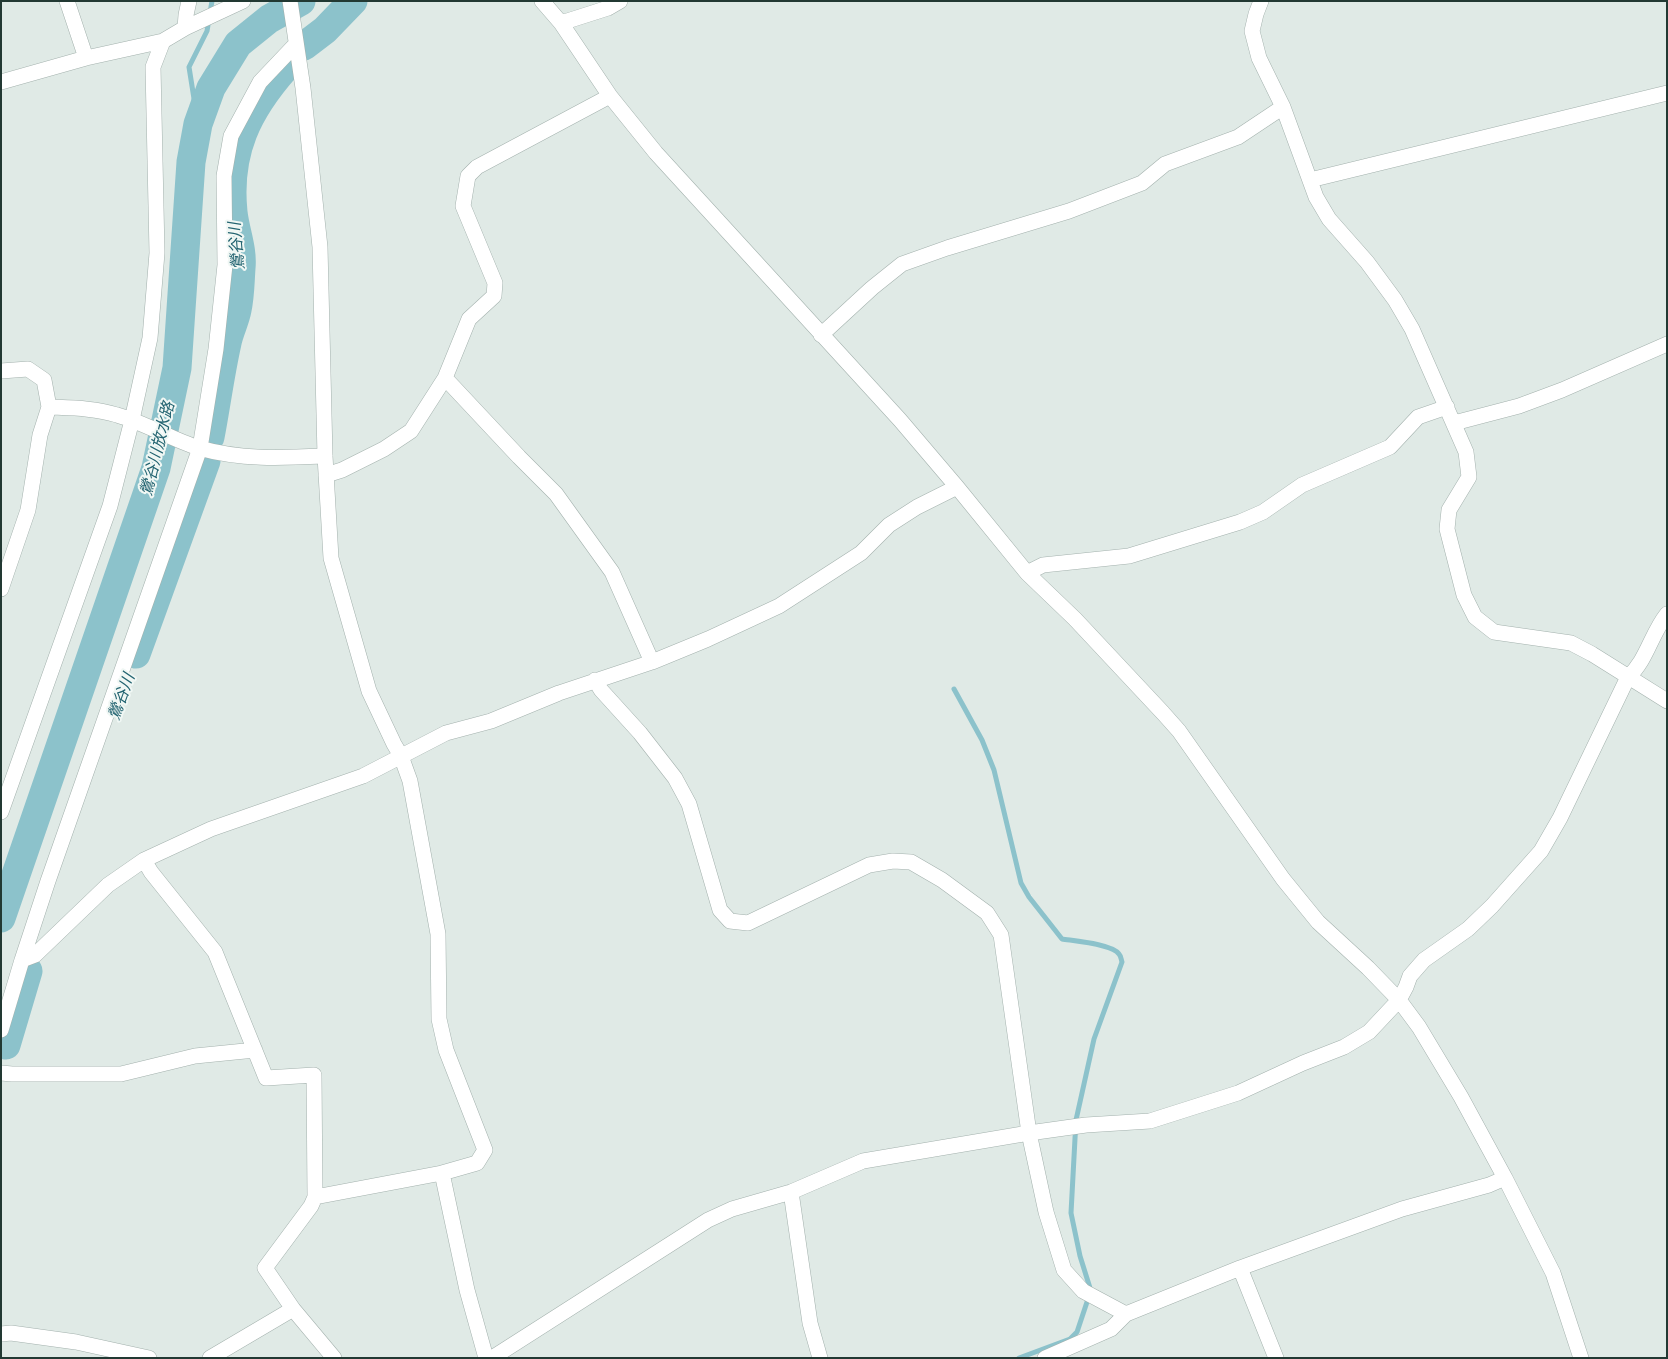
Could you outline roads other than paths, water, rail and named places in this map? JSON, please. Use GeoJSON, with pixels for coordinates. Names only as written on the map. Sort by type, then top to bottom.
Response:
{"type":"FeatureCollection","features":[{"type":"Feature","properties":{"kind":"street"},"geometry":{"type":"LineString","coordinates":[[67,1],[86,58]]}},
{"type":"Feature","properties":{"kind":"street"},"geometry":{"type":"LineString","coordinates":[[185,28],[189,1]]}},
{"type":"Feature","properties":{"kind":"street"},"geometry":{"type":"LineString","coordinates":[[1,82],[86,58],[163,41],[185,28],[243,1]]}},
{"type":"Feature","properties":{"kind":"street"},"geometry":{"type":"LineString","coordinates":[[290,1],[305,98],[320,247],[325,456],[331,558],[370,692],[394,744],[402,756],[410,781],[438,934],[439,1019],[444,1042],[485,1150],[477,1163],[442,1173],[315,1197]]}},
{"type":"Feature","properties":{"kind":"street"},"geometry":{"type":"LineString","coordinates":[[542,1],[561,23],[610,96],[656,153],[900,420],[958,487],[1027,573],[1075,619],[1179,731],[1283,879],[1318,922],[1368,968],[1399,1000],[1419,1027],[1461,1096],[1506,1178],[1553,1273],[1581,1358]]}},
{"type":"Feature","properties":{"kind":"street"},"geometry":{"type":"LineString","coordinates":[[561,23],[608,8],[620,1]]}},
{"type":"Feature","properties":{"kind":"street"},"geometry":{"type":"LineString","coordinates":[[1261,1],[1252,31],[1259,58],[1283,107],[1316,197],[1329,219],[1367,262],[1395,300],[1412,329],[1466,452],[1469,477],[1449,510],[1447,528],[1464,595],[1475,617],[1494,632],[1571,643],[1667,701]]}},
{"type":"Feature","properties":{"kind":"street"},"geometry":{"type":"LineString","coordinates":[[1,1030],[22,960],[196,446],[216,349],[224,275],[224,176],[231,136],[260,82],[295,38]]}},
{"type":"Feature","properties":{"kind":"street"},"geometry":{"type":"LineString","coordinates":[[1,812],[110,506],[136,422],[150,338],[157,262],[153,67],[163,41]]}},
{"type":"Feature","properties":{"kind":"street"},"geometry":{"type":"LineString","coordinates":[[1310,180],[1667,93]]}},
{"type":"Feature","properties":{"kind":"street"},"geometry":{"type":"LineString","coordinates":[[326,475],[342,470],[384,449],[411,431],[445,378],[469,319],[494,296],[496,282],[463,206],[468,176],[477,167],[610,96]]}},
{"type":"Feature","properties":{"kind":"street"},"geometry":{"type":"LineString","coordinates":[[821,335],[872,288],[902,264],[947,248],[1069,211],[1142,183],[1165,164],[1238,137],[1283,107]]}},
{"type":"Feature","properties":{"kind":"street"},"geometry":{"type":"LineString","coordinates":[[1454,423],[1518,406],[1562,390],[1667,344]]}},
{"type":"Feature","properties":{"kind":"street"},"geometry":{"type":"LineString","coordinates":[[1,371],[28,369],[44,380],[49,407],[40,435],[28,510],[1,589]]}},
{"type":"Feature","properties":{"kind":"street"},"geometry":{"type":"LineString","coordinates":[[445,378],[518,457],[556,494],[612,572],[652,662]]}},
{"type":"Feature","properties":{"kind":"street"},"geometry":{"type":"LineString","coordinates":[[49,407],[84,409],[116,414],[196,446],[241,457],[325,456]]}},
{"type":"Feature","properties":{"kind":"street"},"geometry":{"type":"LineString","coordinates":[[1027,573],[1042,565],[1130,556],[1248,518],[1263,512],[1302,485],[1390,447],[1418,417],[1447,407]]}},
{"type":"Feature","properties":{"kind":"street"},"geometry":{"type":"LineString","coordinates":[[22,960],[35,955],[108,885],[144,860],[211,829],[363,776],[446,733],[491,721],[595,680],[652,662],[708,640],[780,606],[861,553],[896,520],[917,507],[958,487]]}},
{"type":"Feature","properties":{"kind":"street"},"geometry":{"type":"LineString","coordinates":[[492,1358],[708,1220],[732,1209],[791,1192],[863,1161],[1077,1126],[1150,1121],[1238,1093],[1303,1063],[1344,1047],[1369,1032],[1399,1000],[1410,976],[1424,960],[1468,929],[1492,906],[1541,851],[1560,818],[1628,677],[1638,668],[1659,623],[1667,614]]}},
{"type":"Feature","properties":{"kind":"street"},"geometry":{"type":"LineString","coordinates":[[595,680],[601,690],[640,733],[675,778],[689,804],[720,910],[730,921],[748,923],[869,865],[893,861],[912,862],[942,880],[987,913],[1001,935],[1029,1133],[1046,1212],[1064,1270],[1088,1294],[1126,1314]]}},
{"type":"Feature","properties":{"kind":"street"},"geometry":{"type":"LineString","coordinates":[[144,860],[151,872],[215,952],[266,1078],[314,1075],[315,1197],[311,1206],[265,1268],[293,1309],[334,1358]]}},
{"type":"Feature","properties":{"kind":"street"},"geometry":{"type":"LineString","coordinates":[[1,1072],[12,1074],[121,1074],[195,1056],[255,1050]]}},
{"type":"Feature","properties":{"kind":"street"},"geometry":{"type":"LineString","coordinates":[[442,1173],[467,1290],[486,1358]]}},
{"type":"Feature","properties":{"kind":"street"},"geometry":{"type":"LineString","coordinates":[[1045,1358],[1112,1329],[1126,1314],[1240,1268],[1402,1209],[1489,1185],[1506,1178]]}},
{"type":"Feature","properties":{"kind":"street"},"geometry":{"type":"LineString","coordinates":[[791,1192],[810,1323],[820,1358]]}},
{"type":"Feature","properties":{"kind":"street"},"geometry":{"type":"LineString","coordinates":[[1240,1268],[1276,1358]]}},
{"type":"Feature","properties":{"kind":"street"},"geometry":{"type":"LineString","coordinates":[[210,1358],[293,1309]]}},
{"type":"Feature","properties":{"kind":"street"},"geometry":{"type":"LineString","coordinates":[[1,1334],[11,1333],[76,1342],[149,1358]]}},
{"type":"Feature","properties":{"kind":"waterway"},"geometry":{"type":"LineString","coordinates":[[198,124],[189,67],[207,31],[212,1]]}},
{"type":"Feature","properties":{"kind":"waterway","name":"鶯谷川放水路"},"geometry":{"type":"LineString","coordinates":[[1,918],[156,468],[177,368],[191,162],[198,124],[211,88],[238,44],[269,19],[301,1]]}},
{"type":"Feature","properties":{"kind":"waterway","name":"鶯谷川"},"geometry":{"type":"LineString","coordinates":[[304,46],[325,30],[353,1]]}},
{"type":"Feature","properties":{"kind":"waterway","name":"鶯谷川"},"geometry":{"type":"LineString","coordinates":[[210,437],[228,339],[236,314],[239,295],[241,254],[233,212],[233,170],[237,151],[251,116],[272,83],[286,67]]}},
{"type":"Feature","properties":{"kind":"waterway","name":"鶯谷川"},"geometry":{"type":"LineString","coordinates":[[136,654],[206,461]]}},
{"type":"Feature","properties":{"kind":"waterway"},"geometry":{"type":"LineString","coordinates":[[954,689],[982,740],[994,770],[1021,883],[1029,897],[1062,939],[1109,948],[1119,954],[1122,962],[1094,1039],[1076,1120],[1071,1213],[1080,1256],[1090,1288],[1088,1299],[1077,1332],[1070,1339],[1019,1358]]}},
{"type":"Feature","properties":{"kind":"waterway","name":"鶯谷川"},"geometry":{"type":"LineString","coordinates":[[6,1045],[28,971]]}}]}
